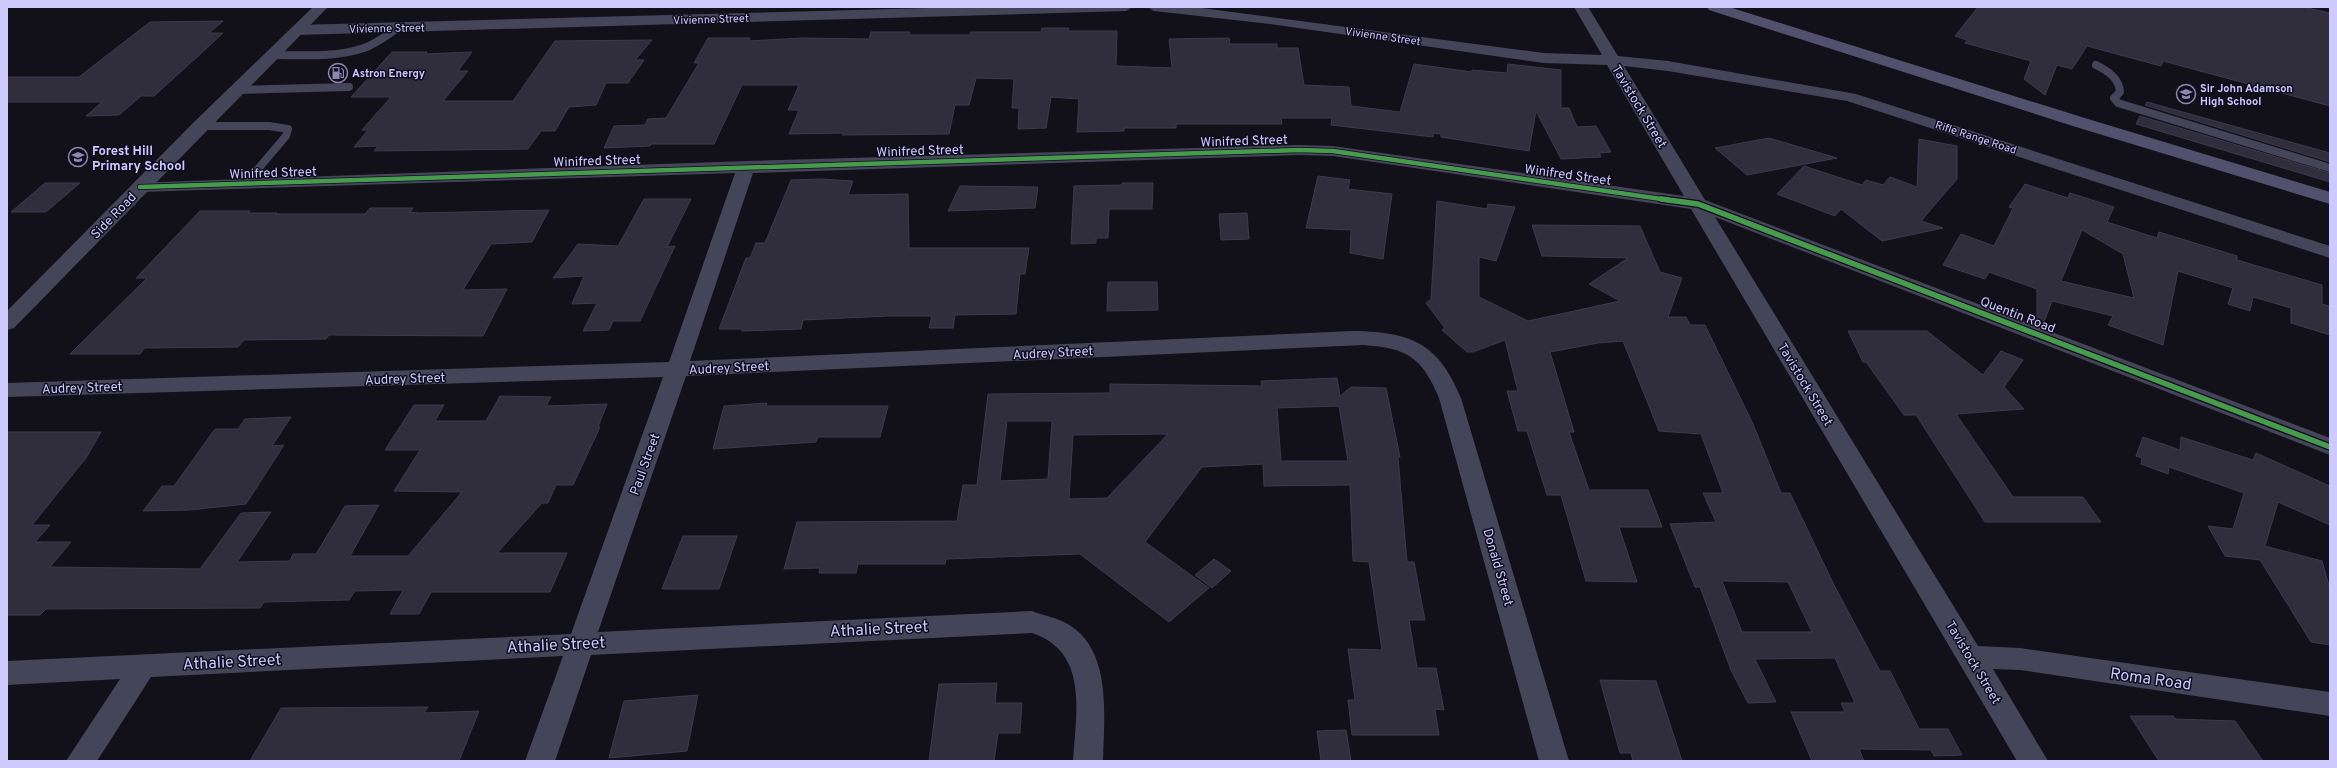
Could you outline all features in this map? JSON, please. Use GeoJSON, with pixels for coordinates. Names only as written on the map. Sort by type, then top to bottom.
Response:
{"type":"FeatureCollection","features":[{"type":"Feature","properties":{"kind":"main road"},"geometry":{"type":"LineString","coordinates":[[1714,7],[2063,117],[2330,198]]}},
{"type":"Feature","properties":{"kind":"street","name":"Side Road"},"geometry":{"type":"LineString","coordinates":[[8,322],[200,126],[321,7]]}},
{"type":"Feature","properties":{"kind":"street","name":"Vivienne Street"},"geometry":{"type":"LineString","coordinates":[[297,30],[1126,7]]}},
{"type":"Feature","properties":{"kind":"street","name":"Vivienne Street"},"geometry":{"type":"LineString","coordinates":[[1154,7],[1270,20],[1544,58],[1612,60]]}},
{"type":"Feature","properties":{"kind":"street","name":"Tavistock Street"},"geometry":{"type":"LineString","coordinates":[[1582,7],[1698,204],[1972,657],[2033,761]]}},
{"type":"Feature","properties":{"kind":"street","name":"Rifle Range Road"},"geometry":{"type":"LineString","coordinates":[[1612,60],[1668,66],[1850,98],[2330,252]]}},
{"type":"Feature","properties":{"kind":"street","name":"Winifred Street"},"geometry":{"type":"LineString","coordinates":[[140,187],[746,166],[1319,150],[1698,204]]}},
{"type":"Feature","properties":{"kind":"street","name":"Paul Street"},"geometry":{"type":"LineString","coordinates":[[540,761],[677,369],[746,166]]}},
{"type":"Feature","properties":{"kind":"street","name":"Quentin Road"},"geometry":{"type":"LineString","coordinates":[[1698,204],[2330,447]]}},
{"type":"Feature","properties":{"kind":"street","name":"Audrey Street"},"geometry":{"type":"LineString","coordinates":[[7,390],[677,369],[1369,338],[1403,345],[1431,361],[1439,374]]}},
{"type":"Feature","properties":{"kind":"street","name":"Donald Street"},"geometry":{"type":"LineString","coordinates":[[1439,374],[1450,398],[1554,761]]}},
{"type":"Feature","properties":{"kind":"street","name":"Athalie Street"},"geometry":{"type":"LineString","coordinates":[[7,673],[580,643],[1032,622],[1063,634],[1076,647],[1086,665],[1090,690],[1088,761]]}},
{"type":"Feature","properties":{"kind":"street","name":"Roma Road"},"geometry":{"type":"LineString","coordinates":[[1972,657],[2020,659],[2330,704]]}},
{"type":"Feature","properties":{"kind":"street"},"geometry":{"type":"LineString","coordinates":[[81,761],[144,665]]}},
{"type":"Feature","properties":{"kind":"lane"},"geometry":{"type":"LineString","coordinates":[[272,55],[347,52],[369,45],[398,28]]}},
{"type":"Feature","properties":{"kind":"lane"},"geometry":{"type":"LineString","coordinates":[[2096,65],[2112,74],[2120,86],[2120,92],[2114,98],[2118,103],[2330,168]]}},
{"type":"Feature","properties":{"kind":"lane"},"geometry":{"type":"LineString","coordinates":[[236,90],[349,86]]}},
{"type":"Feature","properties":{"kind":"lane"},"geometry":{"type":"LineString","coordinates":[[200,126],[269,126],[288,129],[286,136],[246,183]]}},
{"type":"Feature","properties":{"kind":"building"},"geometry":{"type":"Polygon","coordinates":[[[1978,7],[2303,7],[2330,13],[2330,106],[2163,61],[2161,66],[2087,46],[2072,69],[2057,65],[2045,95],[2024,79],[2031,61],[1965,43],[1967,40],[1955,36],[1978,7]]]}},
{"type":"Feature","properties":{"kind":"building"},"geometry":{"type":"Polygon","coordinates":[[[223,21],[209,33],[223,33],[154,96],[141,96],[119,115],[86,116],[102,102],[7,102],[7,77],[79,77],[150,22],[223,21]]]}},
{"type":"Feature","properties":{"kind":"building"},"geometry":{"type":"Polygon","coordinates":[[[1042,28],[1069,28],[1068,31],[1117,31],[1116,65],[1118,66],[1172,68],[1169,39],[1229,38],[1230,44],[1277,44],[1277,48],[1298,48],[1304,85],[1349,87],[1351,106],[1400,112],[1414,64],[1472,72],[1472,70],[1507,73],[1508,64],[1561,70],[1561,108],[1569,108],[1577,127],[1596,126],[1611,152],[1599,153],[1601,157],[1561,159],[1536,111],[1529,151],[1441,137],[1441,134],[1434,133],[1433,137],[1331,125],[1332,118],[1281,118],[1282,124],[1176,124],[1176,128],[1124,128],[1124,131],[1077,132],[1079,99],[1051,97],[1046,128],[1018,129],[1019,108],[1012,108],[1014,79],[976,78],[969,105],[955,105],[949,134],[789,134],[799,110],[788,110],[799,85],[742,85],[714,144],[651,144],[650,146],[604,148],[614,126],[645,125],[648,119],[666,118],[699,63],[694,63],[708,38],[750,38],[749,41],[802,38],[869,39],[871,32],[910,32],[909,35],[970,35],[971,32],[1041,32],[1042,28]]]}},
{"type":"Feature","properties":{"kind":"building"},"geometry":{"type":"Polygon","coordinates":[[[652,40],[635,60],[644,60],[628,83],[606,83],[596,105],[569,107],[555,131],[541,131],[528,149],[374,151],[378,146],[354,147],[368,130],[362,130],[391,97],[351,97],[392,52],[427,52],[425,54],[472,52],[458,71],[468,71],[443,101],[513,101],[555,41],[652,40]]]}},
{"type":"Feature","properties":{"kind":"building"},"geometry":{"type":"Polygon","coordinates":[[[2147,102],[2330,153],[2330,162],[2145,105],[2147,102]]]}},
{"type":"Feature","properties":{"kind":"building"},"geometry":{"type":"Polygon","coordinates":[[[2140,116],[2330,173],[2330,182],[2136,124],[2140,116]]]}},
{"type":"Feature","properties":{"kind":"building"},"geometry":{"type":"Polygon","coordinates":[[[1769,138],[1837,158],[1747,175],[1715,148],[1769,138]]]}},
{"type":"Feature","properties":{"kind":"building"},"geometry":{"type":"Polygon","coordinates":[[[1919,139],[1957,146],[1957,179],[1921,221],[1943,228],[1882,241],[1841,209],[1835,216],[1777,194],[1804,166],[1862,185],[1866,180],[1883,185],[1890,177],[1917,187],[1919,139]]]}},
{"type":"Feature","properties":{"kind":"building"},"geometry":{"type":"Polygon","coordinates":[[[1318,176],[1350,180],[1348,189],[1392,194],[1383,259],[1350,253],[1351,230],[1306,228],[1318,176]]]}},
{"type":"Feature","properties":{"kind":"building"},"geometry":{"type":"Polygon","coordinates":[[[821,179],[853,181],[848,195],[908,194],[909,248],[1029,248],[1025,274],[1020,274],[1016,314],[955,315],[953,328],[929,328],[932,316],[888,316],[803,320],[801,329],[742,331],[742,329],[719,329],[746,258],[750,258],[756,243],[765,243],[791,180],[821,179]]]}},
{"type":"Feature","properties":{"kind":"building"},"geometry":{"type":"Polygon","coordinates":[[[45,183],[80,183],[46,212],[11,212],[45,183]]]}},
{"type":"Feature","properties":{"kind":"building"},"geometry":{"type":"Polygon","coordinates":[[[1122,183],[1153,183],[1152,209],[1109,209],[1108,238],[1096,238],[1096,243],[1071,244],[1074,186],[1122,185],[1122,183]]]}},
{"type":"Feature","properties":{"kind":"building"},"geometry":{"type":"Polygon","coordinates":[[[2025,184],[2068,198],[2070,193],[2114,207],[2107,222],[2157,238],[2159,232],[2237,256],[2237,260],[2322,285],[2322,304],[2330,306],[2330,335],[2291,323],[2291,308],[2253,297],[2250,311],[2228,304],[2233,288],[2178,271],[2163,345],[2108,325],[2113,316],[2052,301],[2042,327],[2037,325],[2037,289],[1989,272],[1985,279],[1943,265],[1961,234],[1994,246],[2013,208],[2009,207],[2025,184]],[[2082,230],[2061,281],[2134,298],[2123,254],[2082,230]]]}},
{"type":"Feature","properties":{"kind":"building"},"geometry":{"type":"Polygon","coordinates":[[[960,186],[1038,187],[1035,208],[948,211],[960,186]]]}},
{"type":"Feature","properties":{"kind":"building"},"geometry":{"type":"Polygon","coordinates":[[[644,199],[691,199],[667,247],[675,246],[640,321],[613,321],[609,330],[583,331],[597,303],[572,304],[584,276],[553,278],[578,244],[618,246],[644,199]]]}},
{"type":"Feature","properties":{"kind":"building"},"geometry":{"type":"Polygon","coordinates":[[[1437,201],[1487,209],[1488,204],[1515,207],[1496,261],[1479,257],[1479,297],[1528,321],[1620,301],[1589,284],[1628,258],[1542,256],[1532,225],[1640,226],[1660,272],[1682,278],[1668,317],[1686,317],[1690,325],[1705,325],[1753,424],[1781,493],[1790,493],[1834,585],[1880,671],[1890,671],[1919,729],[1948,729],[1962,755],[1934,756],[1931,750],[1859,749],[1864,761],[1812,761],[1791,712],[1845,712],[1841,703],[1855,703],[1835,658],[1755,659],[1776,702],[1748,703],[1731,670],[1700,587],[1695,587],[1670,524],[1716,522],[1703,493],[1723,493],[1701,434],[1659,431],[1623,341],[1598,343],[1550,352],[1574,432],[1569,432],[1589,490],[1648,490],[1662,527],[1619,527],[1637,582],[1586,581],[1561,495],[1547,495],[1527,431],[1518,431],[1507,391],[1518,391],[1505,340],[1473,352],[1467,352],[1442,330],[1445,328],[1426,303],[1431,299],[1437,201]],[[1722,581],[1742,632],[1812,632],[1788,582],[1722,581]]]}},
{"type":"Feature","properties":{"kind":"building"},"geometry":{"type":"Polygon","coordinates":[[[370,208],[413,208],[410,212],[420,213],[549,210],[532,242],[491,244],[463,290],[507,289],[483,336],[329,335],[326,339],[244,340],[238,347],[145,348],[140,354],[70,354],[147,278],[136,278],[200,211],[250,211],[248,213],[277,213],[276,214],[365,214],[370,208]]]}},
{"type":"Feature","properties":{"kind":"building"},"geometry":{"type":"Polygon","coordinates":[[[1247,213],[1249,239],[1221,240],[1219,214],[1247,213]]]}},
{"type":"Feature","properties":{"kind":"building"},"geometry":{"type":"Polygon","coordinates":[[[1108,282],[1157,282],[1158,310],[1107,311],[1108,282]]]}},
{"type":"Feature","properties":{"kind":"building"},"geometry":{"type":"Polygon","coordinates":[[[1848,331],[1927,331],[1983,375],[2001,351],[2023,360],[2004,387],[2024,409],[1956,414],[2013,497],[2083,497],[2101,522],[1985,522],[1916,415],[1904,415],[1866,362],[1863,362],[1848,331]]]}},
{"type":"Feature","properties":{"kind":"building"},"geometry":{"type":"Polygon","coordinates":[[[1337,378],[1340,396],[1351,387],[1386,388],[1400,457],[1398,457],[1407,562],[1414,562],[1425,620],[1409,620],[1417,668],[1436,668],[1444,710],[1435,709],[1439,735],[1352,735],[1348,700],[1355,700],[1348,649],[1382,650],[1369,562],[1353,561],[1350,485],[1264,486],[1263,464],[1202,467],[1145,542],[1209,588],[1169,622],[1080,554],[946,559],[945,564],[858,564],[856,573],[819,573],[820,568],[784,569],[797,522],[957,521],[963,485],[977,485],[988,394],[1110,393],[1110,384],[1262,386],[1261,381],[1337,378]],[[1339,406],[1277,408],[1281,461],[1348,461],[1339,406]],[[1007,421],[1000,481],[1048,479],[1052,421],[1007,421]],[[1168,434],[1073,435],[1069,499],[1107,498],[1168,434]]]}},
{"type":"Feature","properties":{"kind":"building"},"geometry":{"type":"Polygon","coordinates":[[[500,396],[551,397],[546,406],[607,404],[598,427],[600,427],[573,485],[556,485],[548,503],[542,503],[497,553],[567,553],[550,592],[431,592],[419,614],[390,614],[403,590],[355,591],[349,600],[264,602],[260,608],[46,609],[40,615],[7,615],[7,432],[101,432],[86,458],[32,525],[50,525],[35,542],[71,542],[50,567],[200,569],[241,513],[271,512],[237,562],[290,561],[293,554],[316,554],[345,506],[379,505],[350,556],[408,556],[462,492],[394,491],[420,450],[385,450],[414,405],[444,405],[435,421],[486,421],[500,396]]]}},
{"type":"Feature","properties":{"kind":"building"},"geometry":{"type":"Polygon","coordinates":[[[767,403],[766,406],[888,406],[880,437],[818,437],[816,442],[713,449],[724,406],[767,403]]]}},
{"type":"Feature","properties":{"kind":"building"},"geometry":{"type":"Polygon","coordinates":[[[291,417],[272,446],[284,445],[246,504],[189,510],[143,511],[162,486],[174,486],[215,429],[238,429],[245,419],[291,417]]]}},
{"type":"Feature","properties":{"kind":"building"},"geometry":{"type":"Polygon","coordinates":[[[2143,437],[2180,450],[2181,437],[2253,460],[2256,453],[2330,486],[2330,525],[2278,502],[2265,546],[2322,561],[2330,589],[2330,645],[2311,642],[2260,560],[2225,556],[2208,526],[2233,529],[2244,493],[2169,467],[2168,474],[2141,464],[2142,458],[2136,456],[2143,437]]]}},
{"type":"Feature","properties":{"kind":"building"},"geometry":{"type":"Polygon","coordinates":[[[683,536],[737,536],[719,589],[662,589],[683,536]]]}},
{"type":"Feature","properties":{"kind":"building"},"geometry":{"type":"Polygon","coordinates":[[[1214,559],[1231,571],[1212,588],[1195,575],[1214,559]]]}},
{"type":"Feature","properties":{"kind":"building"},"geometry":{"type":"Polygon","coordinates":[[[1600,680],[1656,681],[1682,761],[1633,761],[1631,753],[1620,753],[1600,680]]]}},
{"type":"Feature","properties":{"kind":"building"},"geometry":{"type":"Polygon","coordinates":[[[997,683],[995,703],[1022,703],[1020,733],[998,733],[994,761],[929,761],[939,684],[997,683]]]}},
{"type":"Feature","properties":{"kind":"building"},"geometry":{"type":"Polygon","coordinates":[[[698,695],[687,751],[609,758],[624,701],[698,695]]]}},
{"type":"Feature","properties":{"kind":"building"},"geometry":{"type":"Polygon","coordinates":[[[428,707],[424,713],[479,711],[459,761],[250,761],[281,708],[428,707]]]}},
{"type":"Feature","properties":{"kind":"building"},"geometry":{"type":"Polygon","coordinates":[[[2130,716],[2173,716],[2176,719],[2235,721],[2263,761],[2159,761],[2130,716]]]}},
{"type":"Feature","properties":{"kind":"building"},"geometry":{"type":"Polygon","coordinates":[[[1346,730],[1351,761],[1321,761],[1317,731],[1346,730]]]}},
{"type":"Feature","properties":{"kind":"cycle path"},"geometry":{"type":"LineString","coordinates":[[140,187],[1299,150],[1333,151],[1698,204],[2330,447]]}},
{"type":"Feature","properties":{"kind":"place","name":"Astron Energy"},"geometry":{"type":"Point","coordinates":[338,73]}},
{"type":"Feature","properties":{"kind":"place","name":"Sir John Adamson High School"},"geometry":{"type":"Point","coordinates":[2186,94]}},
{"type":"Feature","properties":{"kind":"place","name":"Forest Hill Primary School"},"geometry":{"type":"Point","coordinates":[78,157]}}]}
